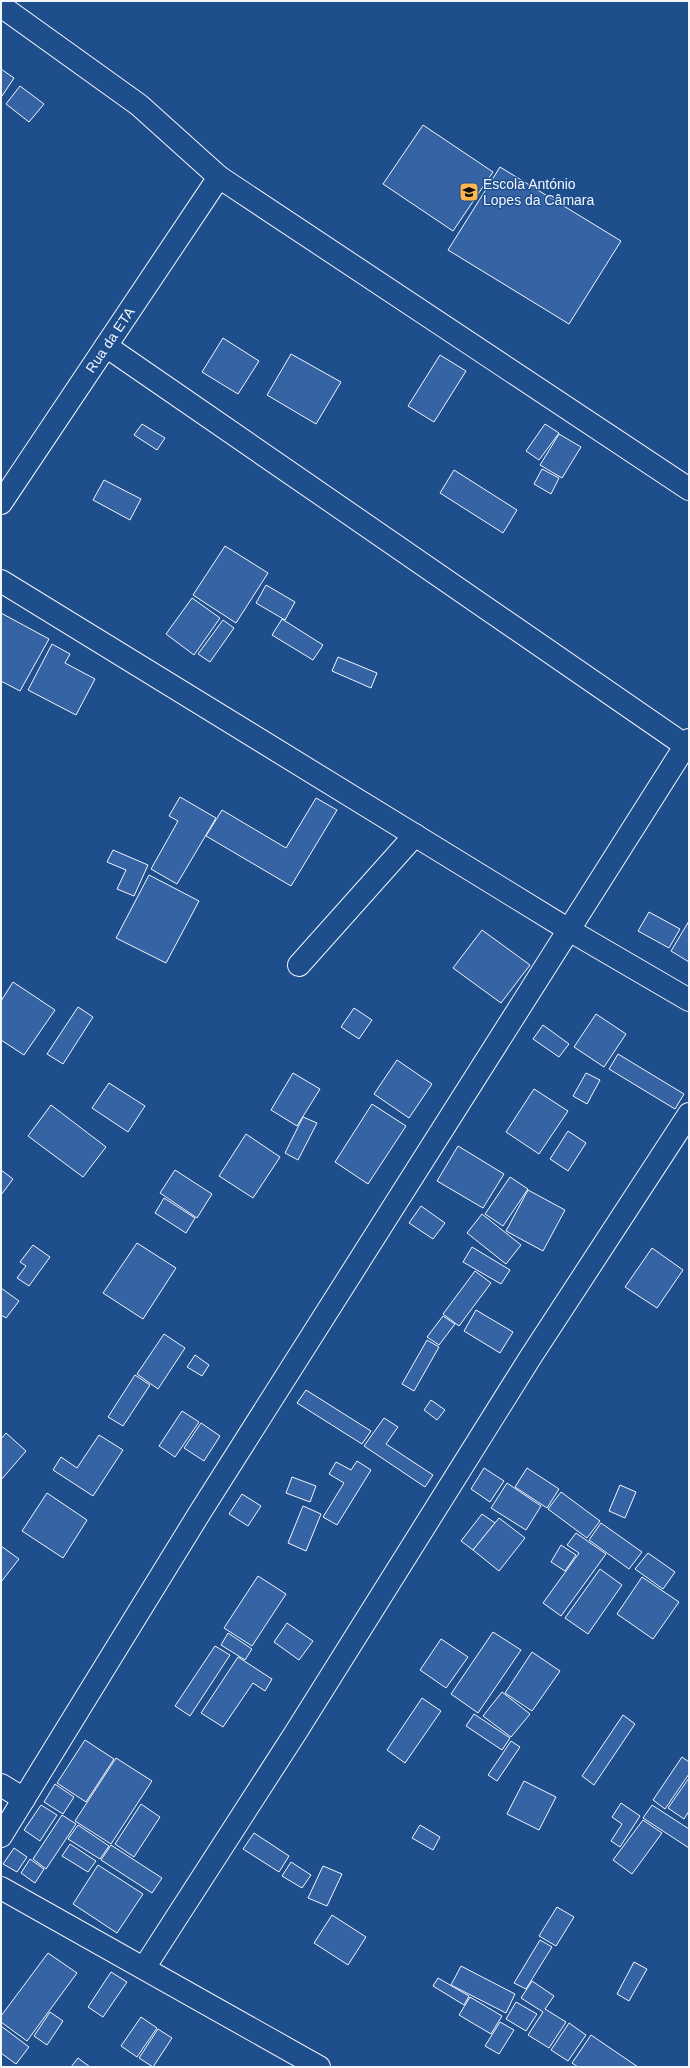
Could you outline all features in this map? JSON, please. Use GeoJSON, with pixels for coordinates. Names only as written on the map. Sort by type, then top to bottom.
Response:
{"type":"FeatureCollection","features":[{"type":"Feature","properties":{"kind":"street"},"geometry":{"type":"LineString","coordinates":[[1,6],[139,105],[219,177],[689,489]]}},
{"type":"Feature","properties":{"kind":"street","name":"Rua da ETA"},"geometry":{"type":"LineString","coordinates":[[1,503],[219,177]]}},
{"type":"Feature","properties":{"kind":"street"},"geometry":{"type":"LineString","coordinates":[[1,1836],[199,1514],[688,744],[106,346]]}},
{"type":"Feature","properties":{"kind":"street"},"geometry":{"type":"LineString","coordinates":[[1,581],[569,930],[689,1000]]}},
{"type":"Feature","properties":{"kind":"street"},"geometry":{"type":"LineString","coordinates":[[299,965],[415,835]]}},
{"type":"Feature","properties":{"kind":"street"},"geometry":{"type":"LineString","coordinates":[[144,1968],[296,1732],[530,1358],[689,1114]]}},
{"type":"Feature","properties":{"kind":"street"},"geometry":{"type":"LineString","coordinates":[[1,1784],[24,1799]]}},
{"type":"Feature","properties":{"kind":"street"},"geometry":{"type":"LineString","coordinates":[[1,1888],[318,2067]]}},
{"type":"Feature","properties":{"kind":"building"},"geometry":{"type":"Polygon","coordinates":[[[1,69],[14,78],[2,96],[1,95],[1,69]]]}},
{"type":"Feature","properties":{"kind":"building"},"geometry":{"type":"Polygon","coordinates":[[[20,86],[44,104],[29,122],[6,104],[20,86]]]}},
{"type":"Feature","properties":{"kind":"building"},"geometry":{"type":"Polygon","coordinates":[[[423,125],[493,172],[453,231],[383,184],[423,125]]]}},
{"type":"Feature","properties":{"kind":"building"},"geometry":{"type":"Polygon","coordinates":[[[500,167],[621,241],[569,324],[448,250],[500,167]]]}},
{"type":"Feature","properties":{"kind":"building"},"geometry":{"type":"Polygon","coordinates":[[[223,338],[259,361],[238,394],[202,372],[223,338]]]}},
{"type":"Feature","properties":{"kind":"building"},"geometry":{"type":"Polygon","coordinates":[[[291,354],[341,382],[316,424],[267,395],[291,354]]]}},
{"type":"Feature","properties":{"kind":"building"},"geometry":{"type":"Polygon","coordinates":[[[440,355],[466,371],[434,422],[408,406],[440,355]]]}},
{"type":"Feature","properties":{"kind":"building"},"geometry":{"type":"Polygon","coordinates":[[[142,424],[165,438],[157,450],[134,435],[142,424]]]}},
{"type":"Feature","properties":{"kind":"building"},"geometry":{"type":"Polygon","coordinates":[[[545,424],[559,433],[539,460],[526,451],[545,424]]]}},
{"type":"Feature","properties":{"kind":"building"},"geometry":{"type":"Polygon","coordinates":[[[559,434],[581,447],[562,478],[540,465],[559,434]]]}},
{"type":"Feature","properties":{"kind":"building"},"geometry":{"type":"Polygon","coordinates":[[[542,469],[559,478],[551,494],[534,484],[542,469]]]}},
{"type":"Feature","properties":{"kind":"building"},"geometry":{"type":"Polygon","coordinates":[[[454,470],[517,510],[503,533],[440,493],[454,470]]]}},
{"type":"Feature","properties":{"kind":"building"},"geometry":{"type":"Polygon","coordinates":[[[104,480],[141,499],[130,520],[93,500],[104,480]]]}},
{"type":"Feature","properties":{"kind":"building"},"geometry":{"type":"Polygon","coordinates":[[[225,546],[268,573],[236,623],[193,595],[225,546]]]}},
{"type":"Feature","properties":{"kind":"building"},"geometry":{"type":"Polygon","coordinates":[[[266,585],[295,602],[285,620],[256,603],[266,585]]]}},
{"type":"Feature","properties":{"kind":"building"},"geometry":{"type":"Polygon","coordinates":[[[192,598],[220,618],[194,655],[166,634],[192,598]]]}},
{"type":"Feature","properties":{"kind":"building"},"geometry":{"type":"Polygon","coordinates":[[[1,613],[49,639],[20,691],[1,681],[1,613]]]}},
{"type":"Feature","properties":{"kind":"building"},"geometry":{"type":"Polygon","coordinates":[[[282,619],[323,645],[313,660],[272,635],[282,619]]]}},
{"type":"Feature","properties":{"kind":"building"},"geometry":{"type":"Polygon","coordinates":[[[223,620],[234,628],[210,662],[198,654],[223,620]]]}},
{"type":"Feature","properties":{"kind":"building"},"geometry":{"type":"Polygon","coordinates":[[[52,644],[70,654],[65,663],[95,679],[76,715],[28,690],[52,644]]]}},
{"type":"Feature","properties":{"kind":"building"},"geometry":{"type":"Polygon","coordinates":[[[338,657],[377,673],[371,688],[332,671],[338,657]]]}},
{"type":"Feature","properties":{"kind":"building"},"geometry":{"type":"Polygon","coordinates":[[[180,797],[216,818],[177,884],[151,869],[178,821],[169,816],[180,797]]]}},
{"type":"Feature","properties":{"kind":"building"},"geometry":{"type":"Polygon","coordinates":[[[316,798],[337,810],[291,886],[206,836],[222,810],[286,848],[316,798]]]}},
{"type":"Feature","properties":{"kind":"building"},"geometry":{"type":"Polygon","coordinates":[[[113,850],[148,865],[134,896],[117,889],[126,870],[107,862],[113,850]]]}},
{"type":"Feature","properties":{"kind":"building"},"geometry":{"type":"Polygon","coordinates":[[[149,875],[199,901],[166,963],[116,938],[149,875]]]}},
{"type":"Feature","properties":{"kind":"building"},"geometry":{"type":"Polygon","coordinates":[[[649,912],[680,929],[669,948],[638,931],[649,912]]]}},
{"type":"Feature","properties":{"kind":"building"},"geometry":{"type":"Polygon","coordinates":[[[689,921],[689,962],[671,951],[689,921]]]}},
{"type":"Feature","properties":{"kind":"building"},"geometry":{"type":"Polygon","coordinates":[[[482,930],[530,965],[501,1003],[453,968],[482,930]]]}},
{"type":"Feature","properties":{"kind":"building"},"geometry":{"type":"Polygon","coordinates":[[[13,982],[55,1010],[24,1055],[1,1040],[1,1001],[13,982]]]}},
{"type":"Feature","properties":{"kind":"building"},"geometry":{"type":"Polygon","coordinates":[[[78,1007],[93,1017],[63,1064],[47,1054],[78,1007]]]}},
{"type":"Feature","properties":{"kind":"building"},"geometry":{"type":"Polygon","coordinates":[[[354,1008],[372,1020],[359,1039],[341,1027],[354,1008]]]}},
{"type":"Feature","properties":{"kind":"building"},"geometry":{"type":"Polygon","coordinates":[[[596,1014],[626,1034],[604,1067],[574,1047],[596,1014]]]}},
{"type":"Feature","properties":{"kind":"building"},"geometry":{"type":"Polygon","coordinates":[[[543,1025],[569,1044],[559,1057],[533,1039],[543,1025]]]}},
{"type":"Feature","properties":{"kind":"building"},"geometry":{"type":"Polygon","coordinates":[[[618,1054],[684,1094],[675,1109],[609,1069],[618,1054]]]}},
{"type":"Feature","properties":{"kind":"building"},"geometry":{"type":"Polygon","coordinates":[[[397,1060],[432,1084],[409,1118],[374,1094],[397,1060]]]}},
{"type":"Feature","properties":{"kind":"building"},"geometry":{"type":"Polygon","coordinates":[[[293,1073],[320,1089],[297,1126],[271,1110],[293,1073]]]}},
{"type":"Feature","properties":{"kind":"building"},"geometry":{"type":"Polygon","coordinates":[[[586,1073],[600,1080],[587,1104],[573,1096],[586,1073]]]}},
{"type":"Feature","properties":{"kind":"building"},"geometry":{"type":"Polygon","coordinates":[[[109,1083],[145,1106],[128,1132],[92,1108],[109,1083]]]}},
{"type":"Feature","properties":{"kind":"building"},"geometry":{"type":"Polygon","coordinates":[[[534,1089],[568,1111],[539,1154],[506,1132],[534,1089]]]}},
{"type":"Feature","properties":{"kind":"building"},"geometry":{"type":"Polygon","coordinates":[[[372,1104],[406,1126],[368,1184],[335,1162],[372,1104]]]}},
{"type":"Feature","properties":{"kind":"building"},"geometry":{"type":"Polygon","coordinates":[[[51,1105],[106,1147],[83,1177],[28,1136],[51,1105]]]}},
{"type":"Feature","properties":{"kind":"building"},"geometry":{"type":"Polygon","coordinates":[[[303,1117],[317,1123],[298,1160],[285,1153],[303,1117]]]}},
{"type":"Feature","properties":{"kind":"building"},"geometry":{"type":"Polygon","coordinates":[[[568,1131],[586,1143],[568,1171],[550,1159],[568,1131]]]}},
{"type":"Feature","properties":{"kind":"building"},"geometry":{"type":"Polygon","coordinates":[[[246,1134],[280,1157],[253,1198],[219,1176],[246,1134]]]}},
{"type":"Feature","properties":{"kind":"building"},"geometry":{"type":"Polygon","coordinates":[[[458,1146],[504,1174],[483,1208],[437,1181],[458,1146]]]}},
{"type":"Feature","properties":{"kind":"building"},"geometry":{"type":"Polygon","coordinates":[[[1,1170],[13,1179],[1,1195],[1,1170]]]}},
{"type":"Feature","properties":{"kind":"building"},"geometry":{"type":"Polygon","coordinates":[[[175,1170],[212,1194],[197,1218],[160,1193],[175,1170]]]}},
{"type":"Feature","properties":{"kind":"building"},"geometry":{"type":"Polygon","coordinates":[[[510,1177],[528,1189],[503,1226],[485,1214],[510,1177]]]}},
{"type":"Feature","properties":{"kind":"building"},"geometry":{"type":"Polygon","coordinates":[[[528,1190],[565,1210],[543,1251],[506,1231],[528,1190]]]}},
{"type":"Feature","properties":{"kind":"building"},"geometry":{"type":"Polygon","coordinates":[[[164,1198],[195,1218],[186,1233],[155,1213],[164,1198]]]}},
{"type":"Feature","properties":{"kind":"building"},"geometry":{"type":"Polygon","coordinates":[[[421,1206],[445,1223],[433,1239],[409,1223],[421,1206]]]}},
{"type":"Feature","properties":{"kind":"building"},"geometry":{"type":"Polygon","coordinates":[[[482,1214],[521,1245],[506,1264],[467,1233],[482,1214]]]}},
{"type":"Feature","properties":{"kind":"building"},"geometry":{"type":"Polygon","coordinates":[[[137,1243],[176,1268],[143,1319],[103,1293],[137,1243]]]}},
{"type":"Feature","properties":{"kind":"building"},"geometry":{"type":"Polygon","coordinates":[[[33,1245],[50,1257],[29,1286],[17,1278],[26,1266],[20,1262],[33,1245]]]}},
{"type":"Feature","properties":{"kind":"building"},"geometry":{"type":"Polygon","coordinates":[[[472,1247],[510,1270],[501,1284],[463,1262],[472,1247]]]}},
{"type":"Feature","properties":{"kind":"building"},"geometry":{"type":"Polygon","coordinates":[[[652,1248],[683,1270],[657,1308],[625,1287],[652,1248]]]}},
{"type":"Feature","properties":{"kind":"building"},"geometry":{"type":"Polygon","coordinates":[[[475,1271],[491,1283],[459,1326],[443,1314],[475,1271]]]}},
{"type":"Feature","properties":{"kind":"building"},"geometry":{"type":"Polygon","coordinates":[[[1,1288],[19,1301],[6,1318],[1,1315],[1,1288]]]}},
{"type":"Feature","properties":{"kind":"building"},"geometry":{"type":"Polygon","coordinates":[[[476,1310],[513,1332],[500,1353],[464,1331],[476,1310]]]}},
{"type":"Feature","properties":{"kind":"building"},"geometry":{"type":"Polygon","coordinates":[[[443,1316],[455,1324],[439,1345],[427,1337],[443,1316]]]}},
{"type":"Feature","properties":{"kind":"building"},"geometry":{"type":"Polygon","coordinates":[[[164,1334],[185,1348],[158,1389],[137,1374],[164,1334]]]}},
{"type":"Feature","properties":{"kind":"building"},"geometry":{"type":"Polygon","coordinates":[[[427,1340],[439,1347],[414,1391],[402,1384],[427,1340]]]}},
{"type":"Feature","properties":{"kind":"building"},"geometry":{"type":"Polygon","coordinates":[[[195,1355],[209,1365],[202,1376],[187,1367],[195,1355]]]}},
{"type":"Feature","properties":{"kind":"building"},"geometry":{"type":"Polygon","coordinates":[[[135,1375],[150,1385],[123,1426],[108,1417],[135,1375]]]}},
{"type":"Feature","properties":{"kind":"building"},"geometry":{"type":"Polygon","coordinates":[[[306,1390],[371,1431],[362,1444],[297,1403],[306,1390]]]}},
{"type":"Feature","properties":{"kind":"building"},"geometry":{"type":"Polygon","coordinates":[[[431,1400],[445,1410],[437,1420],[424,1410],[431,1400]]]}},
{"type":"Feature","properties":{"kind":"building"},"geometry":{"type":"Polygon","coordinates":[[[182,1411],[199,1422],[175,1457],[159,1446],[182,1411]]]}},
{"type":"Feature","properties":{"kind":"building"},"geometry":{"type":"Polygon","coordinates":[[[384,1418],[398,1427],[386,1444],[433,1475],[425,1487],[364,1446],[384,1418]]]}},
{"type":"Feature","properties":{"kind":"building"},"geometry":{"type":"Polygon","coordinates":[[[201,1423],[220,1436],[204,1461],[184,1448],[201,1423]]]}},
{"type":"Feature","properties":{"kind":"building"},"geometry":{"type":"Polygon","coordinates":[[[6,1433],[26,1451],[1,1480],[1,1439],[6,1433]]]}},
{"type":"Feature","properties":{"kind":"building"},"geometry":{"type":"Polygon","coordinates":[[[99,1435],[123,1450],[93,1496],[53,1470],[61,1457],[77,1468],[99,1435]]]}},
{"type":"Feature","properties":{"kind":"building"},"geometry":{"type":"Polygon","coordinates":[[[357,1461],[371,1470],[337,1525],[323,1517],[344,1483],[329,1474],[336,1462],[351,1470],[357,1461]]]}},
{"type":"Feature","properties":{"kind":"building"},"geometry":{"type":"Polygon","coordinates":[[[484,1468],[504,1481],[490,1502],[471,1489],[484,1468]]]}},
{"type":"Feature","properties":{"kind":"building"},"geometry":{"type":"Polygon","coordinates":[[[527,1468],[559,1489],[547,1508],[515,1487],[527,1468]]]}},
{"type":"Feature","properties":{"kind":"building"},"geometry":{"type":"Polygon","coordinates":[[[292,1477],[316,1486],[310,1502],[286,1493],[292,1477]]]}},
{"type":"Feature","properties":{"kind":"building"},"geometry":{"type":"Polygon","coordinates":[[[507,1483],[541,1506],[526,1530],[491,1508],[507,1483]]]}},
{"type":"Feature","properties":{"kind":"building"},"geometry":{"type":"Polygon","coordinates":[[[620,1485],[636,1492],[625,1518],[609,1511],[620,1485]]]}},
{"type":"Feature","properties":{"kind":"building"},"geometry":{"type":"Polygon","coordinates":[[[561,1492],[600,1521],[587,1538],[548,1509],[561,1492]]]}},
{"type":"Feature","properties":{"kind":"building"},"geometry":{"type":"Polygon","coordinates":[[[47,1493],[87,1520],[63,1558],[22,1531],[47,1493]]]}},
{"type":"Feature","properties":{"kind":"building"},"geometry":{"type":"Polygon","coordinates":[[[242,1494],[261,1506],[248,1526],[229,1514],[242,1494]]]}},
{"type":"Feature","properties":{"kind":"building"},"geometry":{"type":"Polygon","coordinates":[[[303,1506],[321,1514],[306,1551],[288,1543],[303,1506]]]}},
{"type":"Feature","properties":{"kind":"building"},"geometry":{"type":"Polygon","coordinates":[[[482,1514],[495,1523],[473,1550],[461,1541],[482,1514]]]}},
{"type":"Feature","properties":{"kind":"building"},"geometry":{"type":"Polygon","coordinates":[[[499,1518],[525,1538],[499,1571],[473,1550],[499,1518]]]}},
{"type":"Feature","properties":{"kind":"building"},"geometry":{"type":"Polygon","coordinates":[[[601,1523],[642,1552],[629,1569],[589,1540],[601,1523]]]}},
{"type":"Feature","properties":{"kind":"building"},"geometry":{"type":"Polygon","coordinates":[[[576,1533],[606,1554],[561,1616],[543,1603],[579,1553],[567,1545],[576,1533]]]}},
{"type":"Feature","properties":{"kind":"building"},"geometry":{"type":"Polygon","coordinates":[[[561,1545],[576,1555],[565,1571],[551,1562],[561,1545]]]}},
{"type":"Feature","properties":{"kind":"building"},"geometry":{"type":"Polygon","coordinates":[[[1,1546],[19,1559],[1,1582],[1,1546]]]}},
{"type":"Feature","properties":{"kind":"building"},"geometry":{"type":"Polygon","coordinates":[[[648,1553],[675,1572],[663,1589],[635,1569],[648,1553]]]}},
{"type":"Feature","properties":{"kind":"building"},"geometry":{"type":"Polygon","coordinates":[[[600,1569],[622,1585],[588,1634],[565,1618],[600,1569]]]}},
{"type":"Feature","properties":{"kind":"building"},"geometry":{"type":"Polygon","coordinates":[[[258,1576],[286,1594],[252,1646],[224,1628],[258,1576]]]}},
{"type":"Feature","properties":{"kind":"building"},"geometry":{"type":"Polygon","coordinates":[[[642,1577],[679,1602],[653,1639],[617,1614],[642,1577]]]}},
{"type":"Feature","properties":{"kind":"building"},"geometry":{"type":"Polygon","coordinates":[[[287,1623],[313,1641],[299,1660],[274,1642],[287,1623]]]}},
{"type":"Feature","properties":{"kind":"building"},"geometry":{"type":"Polygon","coordinates":[[[493,1632],[521,1650],[478,1713],[451,1694],[493,1632]]]}},
{"type":"Feature","properties":{"kind":"building"},"geometry":{"type":"Polygon","coordinates":[[[228,1633],[252,1649],[245,1660],[221,1645],[228,1633]]]}},
{"type":"Feature","properties":{"kind":"building"},"geometry":{"type":"Polygon","coordinates":[[[441,1639],[468,1657],[446,1688],[420,1670],[441,1639]]]}},
{"type":"Feature","properties":{"kind":"building"},"geometry":{"type":"Polygon","coordinates":[[[215,1646],[230,1655],[190,1716],[175,1706],[215,1646]]]}},
{"type":"Feature","properties":{"kind":"building"},"geometry":{"type":"Polygon","coordinates":[[[532,1652],[560,1671],[532,1711],[505,1693],[532,1652]]]}},
{"type":"Feature","properties":{"kind":"building"},"geometry":{"type":"Polygon","coordinates":[[[238,1657],[272,1679],[265,1691],[253,1683],[223,1727],[201,1713],[238,1657]]]}},
{"type":"Feature","properties":{"kind":"building"},"geometry":{"type":"Polygon","coordinates":[[[502,1692],[530,1714],[511,1737],[483,1716],[502,1692]]]}},
{"type":"Feature","properties":{"kind":"building"},"geometry":{"type":"Polygon","coordinates":[[[422,1698],[441,1711],[405,1763],[387,1750],[422,1698]]]}},
{"type":"Feature","properties":{"kind":"building"},"geometry":{"type":"Polygon","coordinates":[[[474,1714],[510,1738],[502,1750],[466,1726],[474,1714]]]}},
{"type":"Feature","properties":{"kind":"building"},"geometry":{"type":"Polygon","coordinates":[[[623,1715],[635,1724],[594,1785],[582,1776],[623,1715]]]}},
{"type":"Feature","properties":{"kind":"building"},"geometry":{"type":"Polygon","coordinates":[[[85,1740],[114,1759],[86,1802],[57,1783],[85,1740]]]}},
{"type":"Feature","properties":{"kind":"building"},"geometry":{"type":"Polygon","coordinates":[[[511,1741],[520,1747],[497,1781],[488,1775],[511,1741]]]}},
{"type":"Feature","properties":{"kind":"building"},"geometry":{"type":"Polygon","coordinates":[[[682,1757],[689,1762],[689,1774],[665,1809],[653,1800],[682,1757]]]}},
{"type":"Feature","properties":{"kind":"building"},"geometry":{"type":"Polygon","coordinates":[[[116,1758],[152,1781],[111,1844],[75,1821],[116,1758]]]}},
{"type":"Feature","properties":{"kind":"building"},"geometry":{"type":"Polygon","coordinates":[[[689,1778],[689,1811],[684,1819],[668,1808],[689,1778]]]}},
{"type":"Feature","properties":{"kind":"building"},"geometry":{"type":"Polygon","coordinates":[[[524,1781],[556,1797],[539,1830],[507,1814],[524,1781]]]}},
{"type":"Feature","properties":{"kind":"building"},"geometry":{"type":"Polygon","coordinates":[[[55,1784],[74,1797],[63,1814],[44,1802],[55,1784]]]}},
{"type":"Feature","properties":{"kind":"building"},"geometry":{"type":"Polygon","coordinates":[[[621,1803],[640,1816],[620,1847],[611,1841],[622,1824],[612,1817],[621,1803]]]}},
{"type":"Feature","properties":{"kind":"building"},"geometry":{"type":"Polygon","coordinates":[[[141,1804],[160,1817],[134,1857],[115,1844],[141,1804]]]}},
{"type":"Feature","properties":{"kind":"building"},"geometry":{"type":"Polygon","coordinates":[[[41,1805],[57,1815],[40,1841],[24,1830],[41,1805]]]}},
{"type":"Feature","properties":{"kind":"building"},"geometry":{"type":"Polygon","coordinates":[[[652,1805],[689,1829],[689,1848],[643,1818],[652,1805]]]}},
{"type":"Feature","properties":{"kind":"building"},"geometry":{"type":"Polygon","coordinates":[[[62,1815],[76,1824],[46,1869],[33,1859],[62,1815]]]}},
{"type":"Feature","properties":{"kind":"building"},"geometry":{"type":"Polygon","coordinates":[[[643,1820],[662,1833],[632,1874],[613,1860],[643,1820]]]}},
{"type":"Feature","properties":{"kind":"building"},"geometry":{"type":"Polygon","coordinates":[[[78,1825],[109,1846],[100,1859],[68,1839],[78,1825]]]}},
{"type":"Feature","properties":{"kind":"building"},"geometry":{"type":"Polygon","coordinates":[[[420,1825],[440,1837],[433,1850],[412,1838],[420,1825]]]}},
{"type":"Feature","properties":{"kind":"building"},"geometry":{"type":"Polygon","coordinates":[[[254,1833],[289,1856],[279,1872],[243,1849],[254,1833]]]}},
{"type":"Feature","properties":{"kind":"building"},"geometry":{"type":"Polygon","coordinates":[[[70,1844],[96,1861],[88,1872],[62,1856],[70,1844]]]}},
{"type":"Feature","properties":{"kind":"building"},"geometry":{"type":"Polygon","coordinates":[[[111,1845],[162,1878],[152,1893],[101,1860],[111,1845]]]}},
{"type":"Feature","properties":{"kind":"building"},"geometry":{"type":"Polygon","coordinates":[[[14,1848],[27,1857],[17,1872],[3,1864],[14,1848]]]}},
{"type":"Feature","properties":{"kind":"building"},"geometry":{"type":"Polygon","coordinates":[[[30,1859],[44,1869],[35,1883],[21,1873],[30,1859]]]}},
{"type":"Feature","properties":{"kind":"building"},"geometry":{"type":"Polygon","coordinates":[[[291,1862],[311,1875],[302,1888],[282,1876],[291,1862]]]}},
{"type":"Feature","properties":{"kind":"building"},"geometry":{"type":"Polygon","coordinates":[[[98,1865],[143,1894],[117,1933],[73,1904],[98,1865]]]}},
{"type":"Feature","properties":{"kind":"building"},"geometry":{"type":"Polygon","coordinates":[[[323,1866],[342,1874],[327,1906],[308,1898],[323,1866]]]}},
{"type":"Feature","properties":{"kind":"building"},"geometry":{"type":"Polygon","coordinates":[[[557,1907],[574,1917],[556,1946],[539,1936],[557,1907]]]}},
{"type":"Feature","properties":{"kind":"building"},"geometry":{"type":"Polygon","coordinates":[[[332,1915],[366,1937],[348,1965],[314,1943],[332,1915]]]}},
{"type":"Feature","properties":{"kind":"building"},"geometry":{"type":"Polygon","coordinates":[[[540,1940],[552,1947],[526,1989],[514,1983],[540,1940]]]}},
{"type":"Feature","properties":{"kind":"building"},"geometry":{"type":"Polygon","coordinates":[[[48,1953],[77,1973],[27,2041],[1,2022],[1,2016],[48,1953]]]}},
{"type":"Feature","properties":{"kind":"building"},"geometry":{"type":"Polygon","coordinates":[[[634,1962],[647,1969],[629,2001],[617,1994],[634,1962]]]}},
{"type":"Feature","properties":{"kind":"building"},"geometry":{"type":"Polygon","coordinates":[[[461,1966],[515,1994],[506,2013],[451,1985],[461,1966]]]}},
{"type":"Feature","properties":{"kind":"building"},"geometry":{"type":"Polygon","coordinates":[[[111,1972],[127,1982],[103,2017],[88,2007],[111,1972]]]}},
{"type":"Feature","properties":{"kind":"building"},"geometry":{"type":"Polygon","coordinates":[[[438,1978],[469,1996],[464,2005],[433,1986],[438,1978]]]}},
{"type":"Feature","properties":{"kind":"building"},"geometry":{"type":"Polygon","coordinates":[[[532,1981],[554,1996],[545,2009],[566,2022],[549,2048],[528,2035],[543,2012],[521,1998],[532,1981]]]}},
{"type":"Feature","properties":{"kind":"building"},"geometry":{"type":"Polygon","coordinates":[[[470,1997],[502,2016],[491,2034],[459,2015],[470,1997]]]}},
{"type":"Feature","properties":{"kind":"building"},"geometry":{"type":"Polygon","coordinates":[[[516,2002],[537,2014],[526,2031],[506,2019],[516,2002]]]}},
{"type":"Feature","properties":{"kind":"building"},"geometry":{"type":"Polygon","coordinates":[[[50,2012],[63,2021],[47,2045],[34,2036],[50,2012]]]}},
{"type":"Feature","properties":{"kind":"building"},"geometry":{"type":"Polygon","coordinates":[[[141,2017],[157,2028],[137,2057],[121,2046],[141,2017]]]}},
{"type":"Feature","properties":{"kind":"building"},"geometry":{"type":"Polygon","coordinates":[[[500,2022],[514,2030],[499,2054],[485,2046],[500,2022]]]}},
{"type":"Feature","properties":{"kind":"building"},"geometry":{"type":"Polygon","coordinates":[[[569,2023],[586,2035],[568,2061],[551,2050],[569,2023]]]}},
{"type":"Feature","properties":{"kind":"building"},"geometry":{"type":"Polygon","coordinates":[[[1,2026],[29,2047],[16,2064],[1,2053],[1,2026]]]}},
{"type":"Feature","properties":{"kind":"building"},"geometry":{"type":"Polygon","coordinates":[[[158,2029],[172,2038],[153,2067],[139,2058],[158,2029]]]}},
{"type":"Feature","properties":{"kind":"building"},"geometry":{"type":"Polygon","coordinates":[[[591,2035],[638,2067],[578,2067],[572,2063],[591,2035]]]}},
{"type":"Feature","properties":{"kind":"building"},"geometry":{"type":"Polygon","coordinates":[[[78,2058],[90,2067],[71,2067],[78,2058]]]}},
{"type":"Feature","properties":{"kind":"place","name":"Escola António Lopes da Câmara"},"geometry":{"type":"Point","coordinates":[469,192]}}]}
